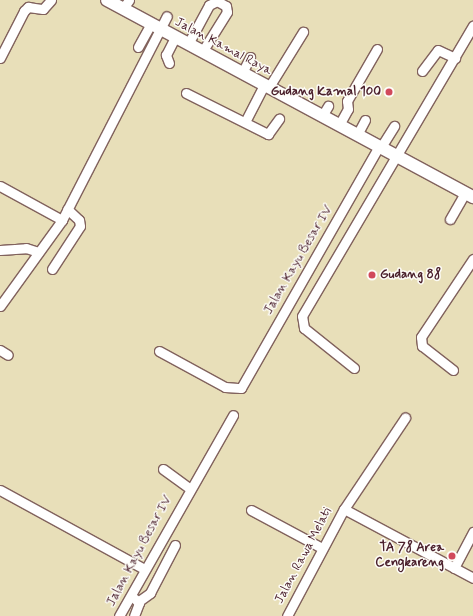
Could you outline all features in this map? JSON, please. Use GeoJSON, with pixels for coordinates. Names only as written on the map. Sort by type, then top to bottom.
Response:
{"type":"FeatureCollection","features":[{"type":"Feature","properties":{"kind":"main road","name":"Jalan Kamal Raya"},"geometry":{"type":"LineString","coordinates":[[108,0],[126,4],[156,27],[202,52],[266,86],[325,111],[339,125],[469,195]]}},
{"type":"Feature","properties":{"kind":"street"},"geometry":{"type":"LineString","coordinates":[[0,58],[24,11],[28,7],[43,9],[51,0]]}},
{"type":"Feature","properties":{"kind":"street"},"geometry":{"type":"LineString","coordinates":[[188,44],[209,6],[217,1],[226,6],[227,12],[202,52]]}},
{"type":"Feature","properties":{"kind":"street"},"geometry":{"type":"LineString","coordinates":[[138,47],[167,16]]}},
{"type":"Feature","properties":{"kind":"street"},"geometry":{"type":"LineString","coordinates":[[354,368],[304,328],[302,316],[398,156],[473,26]]}},
{"type":"Feature","properties":{"kind":"street"},"geometry":{"type":"LineString","coordinates":[[0,306],[62,220],[156,27]]}},
{"type":"Feature","properties":{"kind":"street"},"geometry":{"type":"LineString","coordinates":[[245,122],[266,86],[303,32]]}},
{"type":"Feature","properties":{"kind":"street"},"geometry":{"type":"LineString","coordinates":[[169,62],[166,55],[175,37]]}},
{"type":"Feature","properties":{"kind":"street"},"geometry":{"type":"LineString","coordinates":[[339,125],[348,109],[347,101],[377,49]]}},
{"type":"Feature","properties":{"kind":"street"},"geometry":{"type":"LineString","coordinates":[[422,71],[438,50],[455,58]]}},
{"type":"Feature","properties":{"kind":"street"},"geometry":{"type":"LineString","coordinates":[[242,73],[250,57]]}},
{"type":"Feature","properties":{"kind":"street"},"geometry":{"type":"LineString","coordinates":[[186,93],[269,134],[279,119]]}},
{"type":"Feature","properties":{"kind":"street"},"geometry":{"type":"LineString","coordinates":[[357,135],[365,120]]}},
{"type":"Feature","properties":{"kind":"street","name":"Jalan Kayu Besar IV"},"geometry":{"type":"LineString","coordinates":[[159,351],[225,387],[241,388],[380,147],[394,126]]}},
{"type":"Feature","properties":{"kind":"street"},"geometry":{"type":"LineString","coordinates":[[0,186],[62,220]]}},
{"type":"Feature","properties":{"kind":"street"},"geometry":{"type":"LineString","coordinates":[[450,219],[469,195]]}},
{"type":"Feature","properties":{"kind":"street"},"geometry":{"type":"LineString","coordinates":[[52,269],[80,226],[79,220],[67,209]]}},
{"type":"Feature","properties":{"kind":"street"},"geometry":{"type":"LineString","coordinates":[[0,250],[26,248],[38,252]]}},
{"type":"Feature","properties":{"kind":"street"},"geometry":{"type":"LineString","coordinates":[[453,370],[422,346],[421,337],[473,258]]}},
{"type":"Feature","properties":{"kind":"street","name":"Jalan Kayu Besar IV"},"geometry":{"type":"LineString","coordinates":[[119,616],[189,488],[232,415]]}},
{"type":"Feature","properties":{"kind":"street","name":"Jalan Rawa Melati"},"geometry":{"type":"LineString","coordinates":[[289,616],[322,548],[344,509],[405,418]]}},
{"type":"Feature","properties":{"kind":"street"},"geometry":{"type":"LineString","coordinates":[[163,469],[189,488]]}},
{"type":"Feature","properties":{"kind":"street"},"geometry":{"type":"LineString","coordinates":[[0,490],[144,569]]}},
{"type":"Feature","properties":{"kind":"street","name":"Jalan Rawa Melati"},"geometry":{"type":"LineString","coordinates":[[344,509],[473,578]]}},
{"type":"Feature","properties":{"kind":"street"},"geometry":{"type":"LineString","coordinates":[[251,510],[322,548]]}},
{"type":"Feature","properties":{"kind":"street"},"geometry":{"type":"LineString","coordinates":[[454,568],[473,532]]}},
{"type":"Feature","properties":{"kind":"street"},"geometry":{"type":"LineString","coordinates":[[134,616],[139,601],[150,593],[175,545]]}},
{"type":"Feature","properties":{"kind":"street"},"geometry":{"type":"LineString","coordinates":[[130,596],[139,601]]}},
{"type":"Feature","properties":{"kind":"place","name":"Gudang Kamal 100"},"geometry":{"type":"Point","coordinates":[389,92]}},
{"type":"Feature","properties":{"kind":"place","name":"Gudang 88"},"geometry":{"type":"Point","coordinates":[372,275]}},
{"type":"Feature","properties":{"kind":"place","name":"TA 78 Area Cengkareng"},"geometry":{"type":"Point","coordinates":[452,556]}}]}
